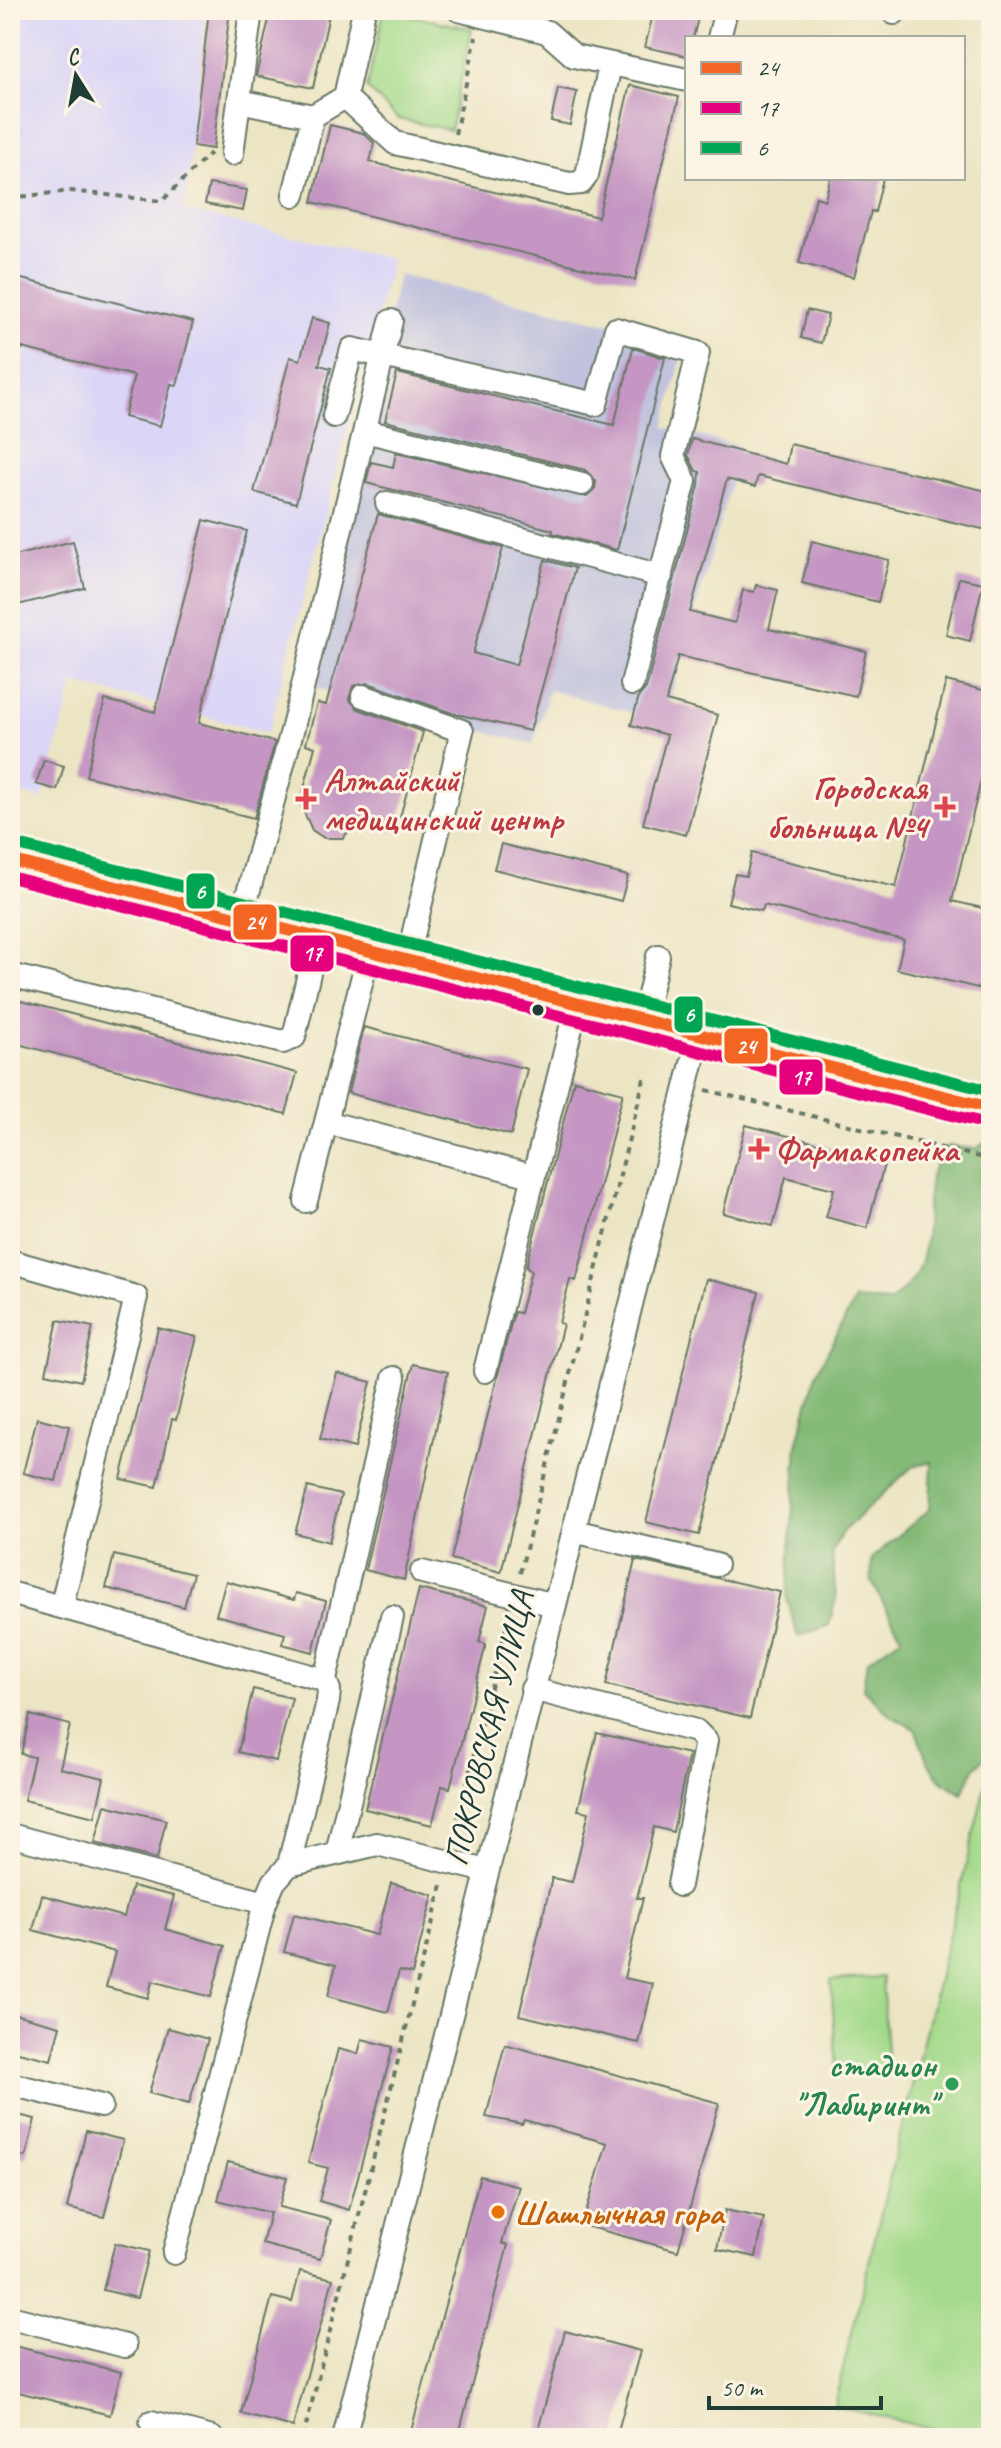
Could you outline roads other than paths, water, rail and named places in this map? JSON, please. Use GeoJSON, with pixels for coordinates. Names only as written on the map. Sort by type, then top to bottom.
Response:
{"type":"FeatureCollection","features":[{"type":"Feature","properties":{"kind":"main road"},"geometry":{"type":"LineString","coordinates":[[10,860],[991,1108]]}},
{"type":"Feature","properties":{"kind":"street"},"geometry":{"type":"LineString","coordinates":[[232,154],[251,10]]}},
{"type":"Feature","properties":{"kind":"street"},"geometry":{"type":"LineString","coordinates":[[239,101],[313,116],[345,97],[364,10]]}},
{"type":"Feature","properties":{"kind":"street"},"geometry":{"type":"LineString","coordinates":[[720,36],[726,10]]}},
{"type":"Feature","properties":{"kind":"street"},"geometry":{"type":"LineString","coordinates":[[480,13],[547,32],[574,56],[685,80]]}},
{"type":"Feature","properties":{"kind":"street"},"geometry":{"type":"LineString","coordinates":[[345,97],[395,143],[569,184],[581,183],[587,175],[610,65]]}},
{"type":"Feature","properties":{"kind":"street"},"geometry":{"type":"LineString","coordinates":[[294,195],[313,116]]}},
{"type":"Feature","properties":{"kind":"street"},"geometry":{"type":"LineString","coordinates":[[241,919],[293,727],[391,321]]}},
{"type":"Feature","properties":{"kind":"street"},"geometry":{"type":"LineString","coordinates":[[334,416],[352,349],[596,404],[616,329],[698,353],[673,456],[685,481],[632,684]]}},
{"type":"Feature","properties":{"kind":"street"},"geometry":{"type":"LineString","coordinates":[[365,431],[582,484]]}},
{"type":"Feature","properties":{"kind":"street"},"geometry":{"type":"LineString","coordinates":[[387,503],[661,576]]}},
{"type":"Feature","properties":{"kind":"street"},"geometry":{"type":"LineString","coordinates":[[363,696],[462,731],[407,961]]}},
{"type":"Feature","properties":{"kind":"street"},"geometry":{"type":"LineString","coordinates":[[10,975],[283,1042],[294,1037],[317,939]]}},
{"type":"Feature","properties":{"kind":"street"},"geometry":{"type":"LineString","coordinates":[[306,1201],[369,952]]}},
{"type":"Feature","properties":{"kind":"street"},"geometry":{"type":"LineString","coordinates":[[643,1021],[658,956]]}},
{"type":"Feature","properties":{"kind":"street"},"geometry":{"type":"LineString","coordinates":[[485,1371],[577,1004]]}},
{"type":"Feature","properties":{"kind":"street","name":"ПОКРОВСКАЯ УЛИЦА"},"geometry":{"type":"LineString","coordinates":[[344,2438],[699,1036]]}},
{"type":"Feature","properties":{"kind":"street"},"geometry":{"type":"LineString","coordinates":[[326,1122],[532,1176]]}},
{"type":"Feature","properties":{"kind":"street"},"geometry":{"type":"LineString","coordinates":[[10,1261],[136,1297],[62,1604]]}},
{"type":"Feature","properties":{"kind":"street"},"geometry":{"type":"LineString","coordinates":[[174,2253],[265,1903],[274,1882],[289,1865],[328,1701],[329,1690],[325,1680],[394,1378]]}},
{"type":"Feature","properties":{"kind":"street"},"geometry":{"type":"LineString","coordinates":[[574,1531],[716,1565]]}},
{"type":"Feature","properties":{"kind":"street"},"geometry":{"type":"LineString","coordinates":[[422,1572],[555,1605]]}},
{"type":"Feature","properties":{"kind":"street"},"geometry":{"type":"LineString","coordinates":[[10,1593],[62,1604],[325,1680]]}},
{"type":"Feature","properties":{"kind":"street"},"geometry":{"type":"LineString","coordinates":[[337,1853],[392,1617]]}},
{"type":"Feature","properties":{"kind":"street"},"geometry":{"type":"LineString","coordinates":[[532,1689],[696,1731],[706,1741],[679,1885]]}},
{"type":"Feature","properties":{"kind":"street"},"geometry":{"type":"LineString","coordinates":[[10,1835],[265,1903]]}},
{"type":"Feature","properties":{"kind":"street"},"geometry":{"type":"LineString","coordinates":[[289,1865],[377,1844],[486,1871]]}},
{"type":"Feature","properties":{"kind":"street"},"geometry":{"type":"LineString","coordinates":[[10,2084],[101,2106]]}},
{"type":"Feature","properties":{"kind":"street"},"geometry":{"type":"LineString","coordinates":[[10,2317],[125,2346]]}},
{"type":"Feature","properties":{"kind":"street"},"geometry":{"type":"LineString","coordinates":[[151,2422],[212,2438]]}},
{"type":"Feature","properties":{"kind":"place","name":"Алтайский медицинский центр"},"geometry":{"type":"Point","coordinates":[306,799]}},
{"type":"Feature","properties":{"kind":"place","name":"Городская больница №4"},"geometry":{"type":"Point","coordinates":[945,807]}},
{"type":"Feature","properties":{"kind":"place","name":"Фармакопейка"},"geometry":{"type":"Point","coordinates":[759,1149]}},
{"type":"Feature","properties":{"kind":"place","name":"стадион \"Лабиринт\""},"geometry":{"type":"Point","coordinates":[952,2084]}},
{"type":"Feature","properties":{"kind":"place","name":"Шашлычная гора"},"geometry":{"type":"Point","coordinates":[498,2212]}}]}
